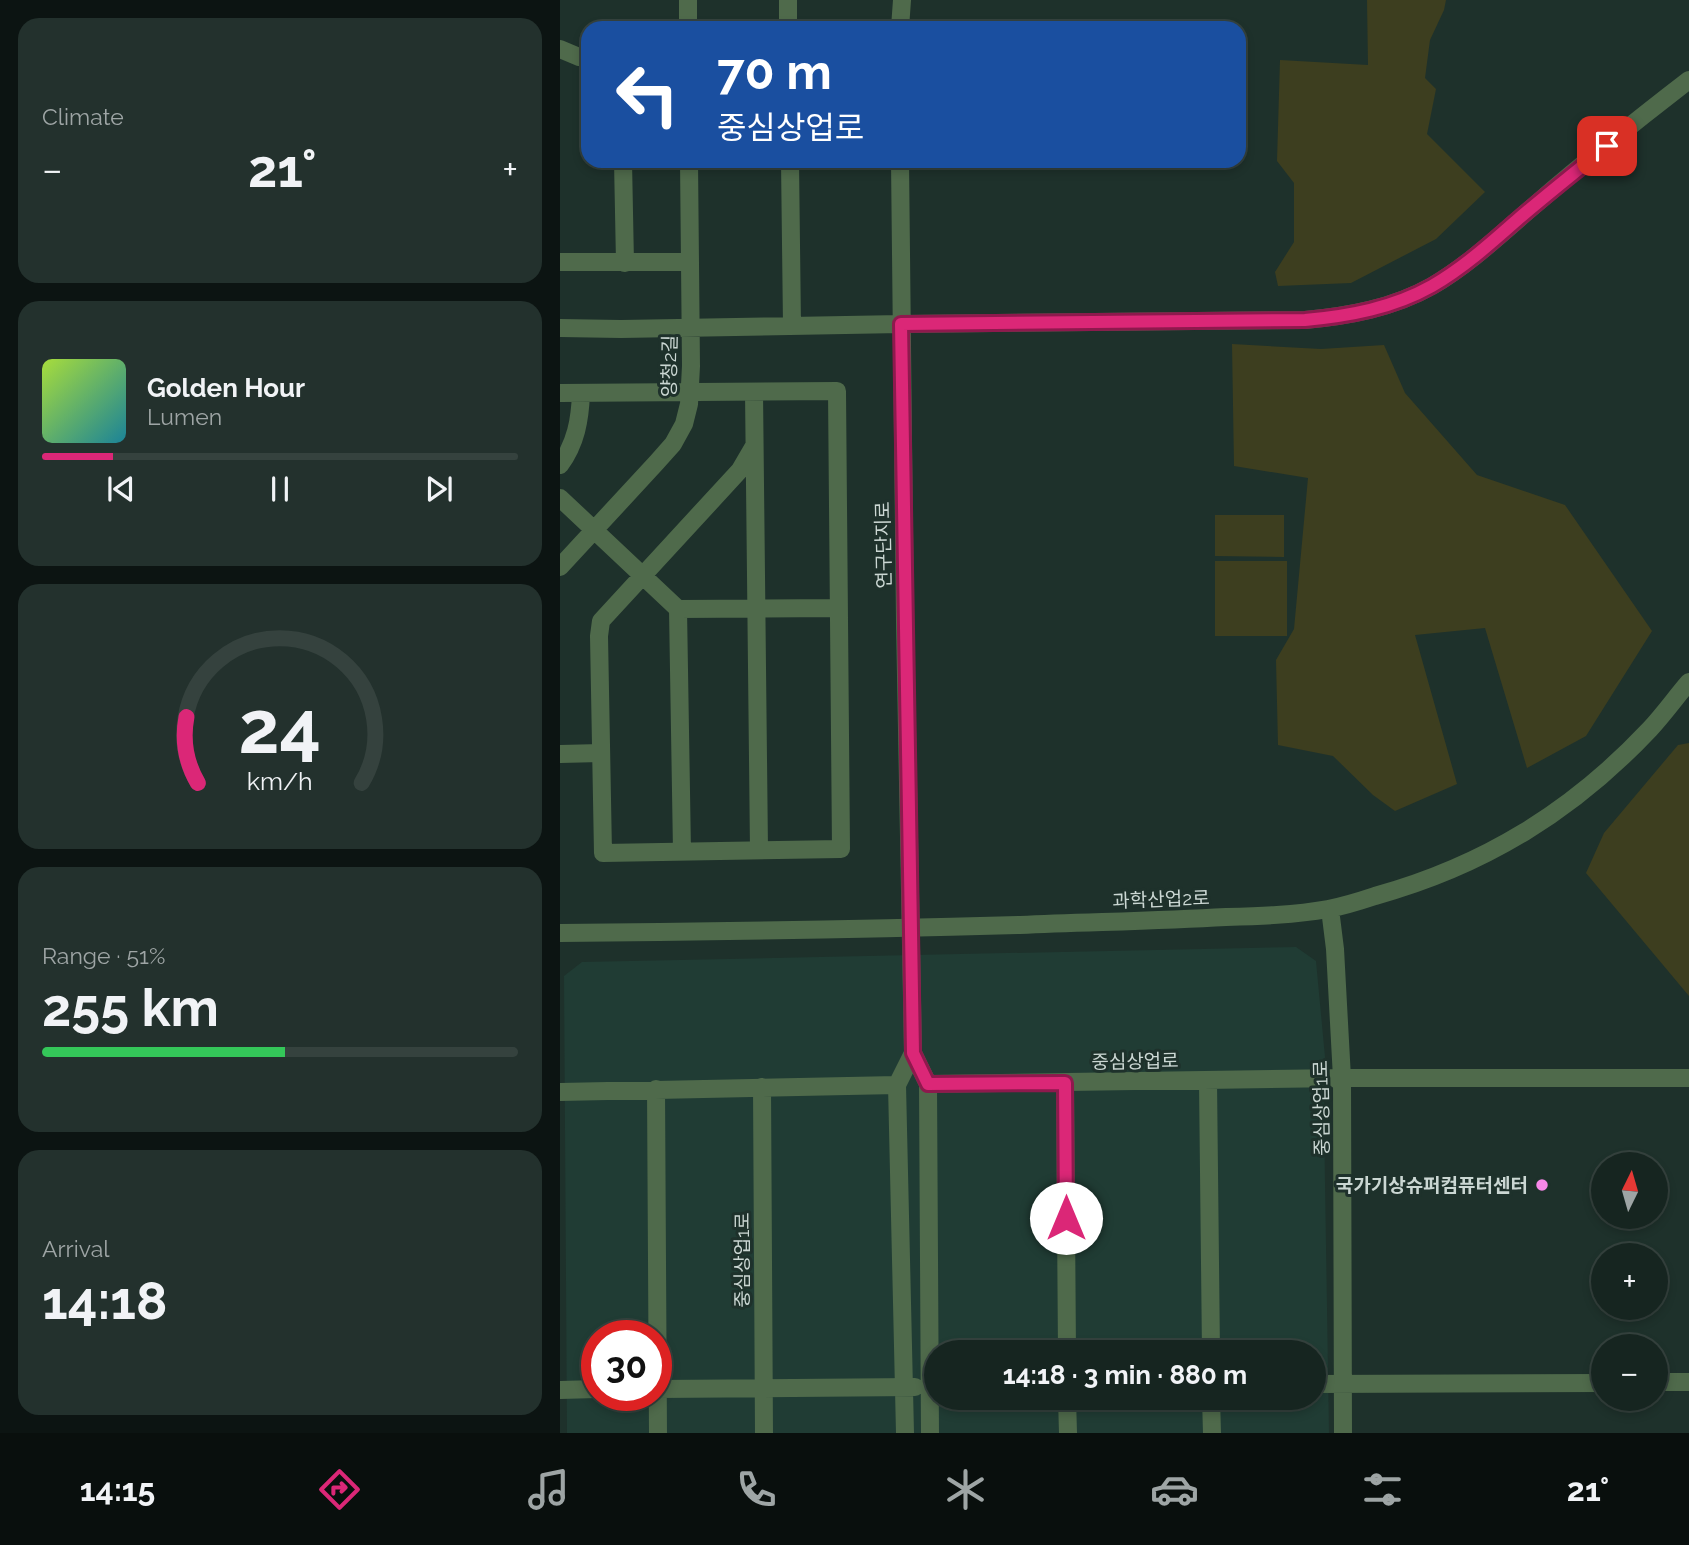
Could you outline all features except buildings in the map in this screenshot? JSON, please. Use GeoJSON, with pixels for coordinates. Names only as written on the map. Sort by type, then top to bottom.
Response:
{"type":"FeatureCollection","features":[{"type":"Feature","properties":{"kind":"street"},"geometry":{"type":"LineString","coordinates":[[688,0],[688,21]]}},
{"type":"Feature","properties":{"kind":"street"},"geometry":{"type":"LineString","coordinates":[[788,0],[788,21]]}},
{"type":"Feature","properties":{"kind":"street"},"geometry":{"type":"LineString","coordinates":[[900,21],[902,0]]}},
{"type":"Feature","properties":{"kind":"street"},"geometry":{"type":"LineString","coordinates":[[560,49],[581,56]]}},
{"type":"Feature","properties":{"kind":"street"},"geometry":{"type":"LineString","coordinates":[[560,328],[1305,320],[1341,317],[1404,299],[1432,286],[1466,263],[1689,80]]}},
{"type":"Feature","properties":{"kind":"street"},"geometry":{"type":"LineString","coordinates":[[623,168],[625,263]]}},
{"type":"Feature","properties":{"kind":"street","name":"양청2길"},"geometry":{"type":"LineString","coordinates":[[560,566],[673,444],[684,424],[690,392],[689,168]]}},
{"type":"Feature","properties":{"kind":"street"},"geometry":{"type":"LineString","coordinates":[[790,168],[792,326]]}},
{"type":"Feature","properties":{"kind":"street","name":"연구단지로"},"geometry":{"type":"LineString","coordinates":[[900,168],[911,928]]}},
{"type":"Feature","properties":{"kind":"street"},"geometry":{"type":"LineString","coordinates":[[560,262],[690,262]]}},
{"type":"Feature","properties":{"kind":"street"},"geometry":{"type":"LineString","coordinates":[[560,393],[837,391],[841,849],[603,853],[599,636],[601,621],[740,470],[754,446]]}},
{"type":"Feature","properties":{"kind":"street"},"geometry":{"type":"LineString","coordinates":[[754,392],[759,850]]}},
{"type":"Feature","properties":{"kind":"street"},"geometry":{"type":"LineString","coordinates":[[560,465],[573,443],[578,426],[581,393]]}},
{"type":"Feature","properties":{"kind":"street"},"geometry":{"type":"LineString","coordinates":[[560,498],[678,609],[839,608]]}},
{"type":"Feature","properties":{"kind":"street"},"geometry":{"type":"LineString","coordinates":[[678,609],[682,852]]}},
{"type":"Feature","properties":{"kind":"street","name":"과학산업2로"},"geometry":{"type":"LineString","coordinates":[[560,933],[911,928],[1207,918],[1330,909],[1434,877],[1520,836],[1598,779],[1651,728],[1689,682]]}},
{"type":"Feature","properties":{"kind":"street"},"geometry":{"type":"LineString","coordinates":[[560,754],[601,753]]}},
{"type":"Feature","properties":{"kind":"street","name":"중심상업1로"},"geometry":{"type":"LineString","coordinates":[[1330,909],[1335,949],[1342,1078],[1343,1433]]}},
{"type":"Feature","properties":{"kind":"street"},"geometry":{"type":"LineString","coordinates":[[911,928],[913,1053],[928,1084],[931,1340]]}},
{"type":"Feature","properties":{"kind":"street"},"geometry":{"type":"LineString","coordinates":[[905,1433],[897,1085],[913,1053]]}},
{"type":"Feature","properties":{"kind":"street","name":"중심상업로"},"geometry":{"type":"LineString","coordinates":[[928,1084],[1342,1078],[1689,1078]]}},
{"type":"Feature","properties":{"kind":"street"},"geometry":{"type":"LineString","coordinates":[[1208,1081],[1211,1340]]}},
{"type":"Feature","properties":{"kind":"street"},"geometry":{"type":"LineString","coordinates":[[1065,1083],[1067,1340]]}},
{"type":"Feature","properties":{"kind":"street"},"geometry":{"type":"LineString","coordinates":[[560,1092],[897,1085]]}},
{"type":"Feature","properties":{"kind":"street","name":"중심상업1로"},"geometry":{"type":"LineString","coordinates":[[762,1087],[764,1433]]}},
{"type":"Feature","properties":{"kind":"street"},"geometry":{"type":"LineString","coordinates":[[656,1089],[657,1320]]}},
{"type":"Feature","properties":{"kind":"street"},"geometry":{"type":"LineString","coordinates":[[1668,1382],[1689,1382]]}},
{"type":"Feature","properties":{"kind":"street"},"geometry":{"type":"LineString","coordinates":[[1326,1384],[1591,1383]]}},
{"type":"Feature","properties":{"kind":"street"},"geometry":{"type":"LineString","coordinates":[[672,1389],[924,1387]]}},
{"type":"Feature","properties":{"kind":"street"},"geometry":{"type":"LineString","coordinates":[[560,1390],[581,1389]]}},
{"type":"Feature","properties":{"kind":"street"},"geometry":{"type":"LineString","coordinates":[[930,1433],[931,1410]]}},
{"type":"Feature","properties":{"kind":"street"},"geometry":{"type":"LineString","coordinates":[[1067,1410],[1068,1433]]}},
{"type":"Feature","properties":{"kind":"street"},"geometry":{"type":"LineString","coordinates":[[1211,1410],[1212,1433]]}},
{"type":"Feature","properties":{"kind":"street"},"geometry":{"type":"LineString","coordinates":[[658,1411],[658,1433]]}},
{"type":"Feature","properties":{"kind":"shaded area"},"geometry":{"type":"Polygon","coordinates":[[[1367,0],[1446,0],[1430,40],[1425,78],[1436,89],[1427,134],[1485,192],[1436,239],[1351,283],[1278,286],[1275,272],[1294,242],[1294,183],[1277,161],[1280,60],[1368,65],[1367,0]]]}},
{"type":"Feature","properties":{"kind":"shaded area"},"geometry":{"type":"Polygon","coordinates":[[[1232,344],[1321,349],[1384,345],[1405,393],[1477,475],[1565,505],[1652,631],[1586,736],[1527,768],[1485,628],[1415,635],[1457,784],[1395,811],[1373,795],[1333,756],[1278,745],[1276,660],[1294,629],[1308,478],[1234,466],[1232,344]]]}},
{"type":"Feature","properties":{"kind":"shaded area"},"geometry":{"type":"Polygon","coordinates":[[[1215,515],[1284,515],[1284,557],[1215,556],[1215,515]]]}},
{"type":"Feature","properties":{"kind":"shaded area"},"geometry":{"type":"Polygon","coordinates":[[[1215,561],[1287,561],[1287,636],[1215,636],[1215,561]]]}},
{"type":"Feature","properties":{"kind":"shaded area"},"geometry":{"type":"Polygon","coordinates":[[[1689,743],[1689,996],[1586,873],[1604,833],[1678,745],[1689,743]]]}},
{"type":"Feature","properties":{"kind":"shaded area"},"geometry":{"type":"Polygon","coordinates":[[[1296,947],[1316,961],[1325,1057],[1329,1433],[567,1433],[564,976],[582,962],[1296,947]]]}},
{"type":"Feature","properties":{"kind":"place","name":"국가기상슈퍼컴퓨터센터"},"geometry":{"type":"Point","coordinates":[1542,1185]}},
{"type":"Feature","properties":{"kind":"route"},"geometry":{"type":"LineString","coordinates":[[1066,1218],[1065,1083],[928,1084],[913,1053],[901,324],[1305,320],[1341,317],[1367,311],[1432,286],[1466,263],[1607,146]]}}]}
